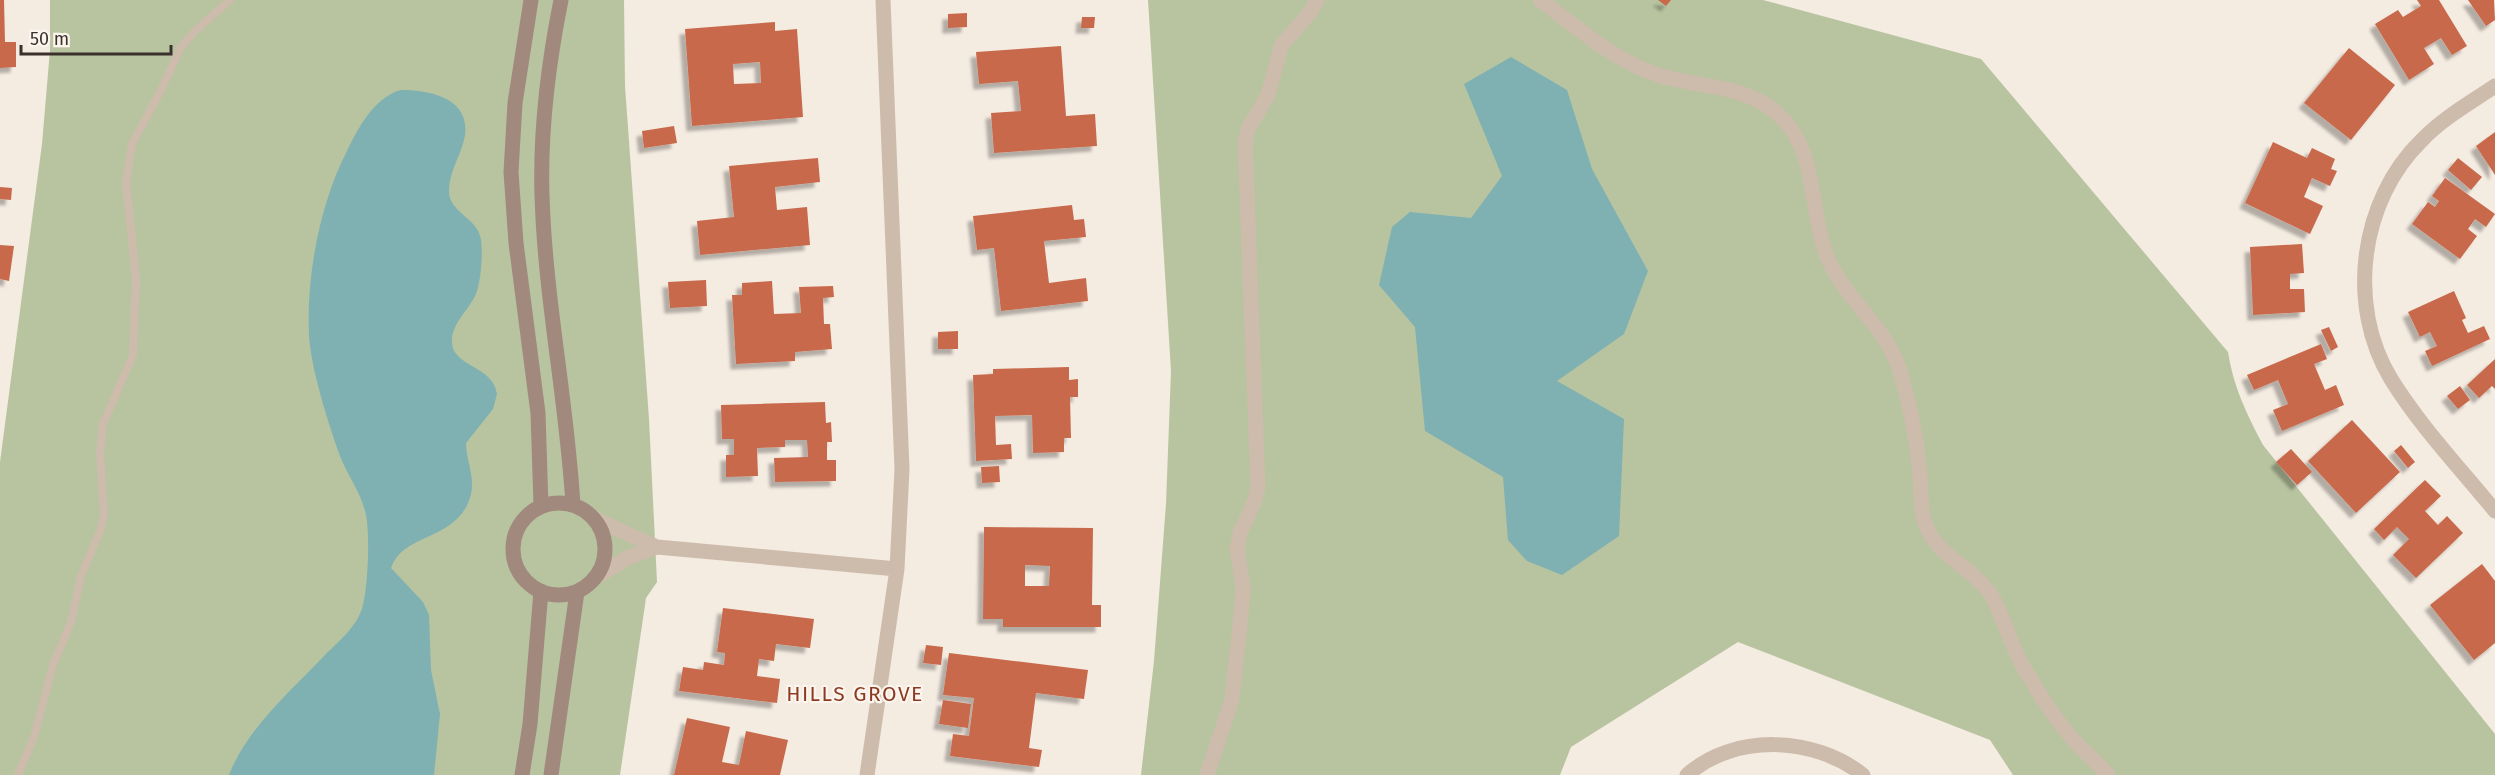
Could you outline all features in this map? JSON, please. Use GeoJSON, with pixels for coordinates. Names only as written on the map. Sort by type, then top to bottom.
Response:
{"type":"FeatureCollection","features":[{"type":"Feature","properties":{"kind":"street"},"geometry":{"type":"LineString","coordinates":[[531,0],[515,103],[511,172],[516,243],[538,413],[541,506]]}},
{"type":"Feature","properties":{"kind":"street"},"geometry":{"type":"LineString","coordinates":[[561,0],[545,102],[542,195],[548,282],[573,504]]}},
{"type":"Feature","properties":{"kind":"street"},"geometry":{"type":"LineString","coordinates":[[867,775],[897,569],[902,469],[883,0]]}},
{"type":"Feature","properties":{"kind":"street"},"geometry":{"type":"LineString","coordinates":[[1207,775],[1232,699],[1243,585],[1237,550],[1240,533],[1255,500],[1258,487],[1245,142],[1248,129],[1268,95],[1281,46],[1309,15],[1317,0]]}},
{"type":"Feature","properties":{"kind":"street"},"geometry":{"type":"LineString","coordinates":[[1540,0],[1638,67],[1662,77],[1737,92],[1767,106],[1788,124],[1796,137],[1809,171],[1820,231],[1832,269],[1850,297],[1881,332],[1898,365],[1918,456],[1922,509],[1931,536],[1939,547],[1980,581],[1990,594],[2024,668],[2058,720],[2108,775]]}},
{"type":"Feature","properties":{"kind":"street"},"geometry":{"type":"LineString","coordinates":[[2495,86],[2446,119],[2421,140],[2401,165],[2384,192],[2373,222],[2366,254],[2364,285],[2370,327],[2390,377],[2407,404],[2495,510]]}},
{"type":"Feature","properties":{"kind":"street"},"geometry":{"type":"LineString","coordinates":[[657,547],[627,558],[577,592],[558,595],[531,586],[518,569],[513,548],[514,538],[524,519],[541,506],[552,503],[573,504],[595,519],[657,547],[897,569]]}},
{"type":"Feature","properties":{"kind":"street"},"geometry":{"type":"LineString","coordinates":[[595,519],[604,535],[606,552],[596,577]]}},
{"type":"Feature","properties":{"kind":"street"},"geometry":{"type":"LineString","coordinates":[[522,775],[530,724],[541,591]]}},
{"type":"Feature","properties":{"kind":"street"},"geometry":{"type":"LineString","coordinates":[[551,775],[577,592]]}},
{"type":"Feature","properties":{"kind":"street"},"geometry":{"type":"LineString","coordinates":[[1687,775],[1708,759],[1723,753],[1779,745],[1820,752],[1840,760],[1863,775]]}},
{"type":"Feature","properties":{"kind":"lane"},"geometry":{"type":"LineString","coordinates":[[18,775],[42,713],[53,665],[71,622],[81,576],[100,531],[104,515],[100,453],[103,424],[113,395],[129,369],[133,355],[136,278],[126,182],[132,144],[181,47],[196,30],[230,0]]}},
{"type":"Feature","properties":{"kind":"green space"},"geometry":{"type":"Polygon","coordinates":[[[50,0],[624,0],[625,86],[649,419],[657,582],[646,598],[620,775],[0,775],[0,462],[42,144],[50,50],[50,0]]]}},
{"type":"Feature","properties":{"kind":"green space"},"geometry":{"type":"Polygon","coordinates":[[[1148,0],[1763,0],[1981,59],[2228,352],[2241,400],[2263,445],[2495,734],[2495,775],[2013,775],[1990,740],[1738,642],[1571,747],[1560,775],[1141,775],[1154,661],[1166,504],[1171,371],[1148,0]]]}},
{"type":"Feature","properties":{"kind":"water"},"geometry":{"type":"Polygon","coordinates":[[[1511,57],[1567,90],[1592,169],[1648,271],[1624,334],[1557,381],[1624,419],[1619,536],[1562,575],[1527,561],[1508,540],[1503,477],[1425,431],[1415,327],[1379,285],[1392,227],[1410,212],[1471,218],[1502,176],[1464,84],[1511,57]]]}},
{"type":"Feature","properties":{"kind":"water"},"geometry":{"type":"Polygon","coordinates":[[[401,90],[434,94],[445,98],[461,112],[465,122],[465,135],[449,185],[449,192],[454,205],[479,233],[482,260],[476,294],[454,329],[452,342],[458,357],[488,377],[494,384],[497,394],[493,409],[466,443],[472,487],[465,509],[444,529],[407,548],[397,556],[391,568],[423,602],[429,615],[431,670],[440,714],[434,775],[229,775],[247,741],[258,726],[284,696],[347,633],[361,613],[368,560],[366,515],[362,501],[337,448],[317,380],[309,334],[310,289],[322,218],[346,153],[367,116],[383,100],[401,90]]]}},
{"type":"Feature","properties":{"kind":"building"},"geometry":{"type":"Polygon","coordinates":[[[0,0],[4,0],[5,42],[16,42],[16,67],[0,68],[0,0]]]}},
{"type":"Feature","properties":{"kind":"building"},"geometry":{"type":"Polygon","coordinates":[[[1658,0],[1671,0],[1666,6],[1658,0]]]}},
{"type":"Feature","properties":{"kind":"building"},"geometry":{"type":"Polygon","coordinates":[[[2417,0],[2439,0],[2467,46],[2452,55],[2441,38],[2424,48],[2434,64],[2409,80],[2375,24],[2398,10],[2403,17],[2421,6],[2417,0]]]}},
{"type":"Feature","properties":{"kind":"building"},"geometry":{"type":"Polygon","coordinates":[[[2468,0],[2494,0],[2495,20],[2486,26],[2468,0]]]}},
{"type":"Feature","properties":{"kind":"building"},"geometry":{"type":"Polygon","coordinates":[[[967,13],[967,27],[948,28],[948,14],[967,13]]]}},
{"type":"Feature","properties":{"kind":"building"},"geometry":{"type":"Polygon","coordinates":[[[1082,17],[1095,17],[1094,28],[1081,28],[1082,17]]]}},
{"type":"Feature","properties":{"kind":"building"},"geometry":{"type":"Polygon","coordinates":[[[775,22],[775,31],[797,29],[803,117],[692,126],[685,29],[775,22]],[[760,62],[733,64],[734,84],[761,83],[760,62]]]}},
{"type":"Feature","properties":{"kind":"building"},"geometry":{"type":"Polygon","coordinates":[[[1061,46],[1066,116],[1095,114],[1097,146],[994,153],[991,113],[1021,111],[1018,81],[979,84],[976,52],[1061,46]]]}},
{"type":"Feature","properties":{"kind":"building"},"geometry":{"type":"Polygon","coordinates":[[[2349,48],[2395,85],[2351,140],[2304,103],[2349,48]]]}},
{"type":"Feature","properties":{"kind":"building"},"geometry":{"type":"Polygon","coordinates":[[[674,126],[677,143],[644,148],[642,131],[674,126]]]}},
{"type":"Feature","properties":{"kind":"building"},"geometry":{"type":"Polygon","coordinates":[[[2495,132],[2495,175],[2476,146],[2495,132]]]}},
{"type":"Feature","properties":{"kind":"building"},"geometry":{"type":"Polygon","coordinates":[[[2273,142],[2307,158],[2312,148],[2335,159],[2331,169],[2337,171],[2330,186],[2312,178],[2304,197],[2323,206],[2310,234],[2245,203],[2273,142]]]}},
{"type":"Feature","properties":{"kind":"building"},"geometry":{"type":"Polygon","coordinates":[[[818,158],[820,182],[775,187],[777,210],[807,207],[810,245],[700,255],[697,221],[734,217],[729,166],[818,158]]]}},
{"type":"Feature","properties":{"kind":"building"},"geometry":{"type":"Polygon","coordinates":[[[2458,158],[2482,177],[2471,190],[2448,170],[2458,158]]]}},
{"type":"Feature","properties":{"kind":"building"},"geometry":{"type":"Polygon","coordinates":[[[2445,178],[2495,214],[2486,227],[2475,219],[2468,229],[2477,236],[2460,259],[2412,224],[2428,202],[2435,207],[2439,201],[2432,196],[2445,178]]]}},
{"type":"Feature","properties":{"kind":"building"},"geometry":{"type":"Polygon","coordinates":[[[0,187],[12,188],[11,200],[0,199],[0,187]]]}},
{"type":"Feature","properties":{"kind":"building"},"geometry":{"type":"Polygon","coordinates":[[[1072,205],[1074,220],[1084,219],[1086,237],[1044,241],[1049,283],[1086,278],[1088,301],[1001,311],[994,248],[977,250],[973,216],[1072,205]]]}},
{"type":"Feature","properties":{"kind":"building"},"geometry":{"type":"Polygon","coordinates":[[[2302,244],[2304,273],[2290,274],[2290,289],[2304,289],[2305,312],[2253,315],[2250,247],[2302,244]]]}},
{"type":"Feature","properties":{"kind":"building"},"geometry":{"type":"Polygon","coordinates":[[[0,245],[14,246],[9,281],[0,279],[0,245]]]}},
{"type":"Feature","properties":{"kind":"building"},"geometry":{"type":"Polygon","coordinates":[[[706,280],[707,306],[670,308],[668,282],[706,280]]]}},
{"type":"Feature","properties":{"kind":"building"},"geometry":{"type":"Polygon","coordinates":[[[772,281],[774,314],[801,313],[799,287],[833,286],[834,297],[823,298],[824,324],[830,324],[832,349],[795,352],[795,361],[736,364],[732,295],[742,295],[742,283],[772,281]]]}},
{"type":"Feature","properties":{"kind":"building"},"geometry":{"type":"Polygon","coordinates":[[[2454,291],[2466,318],[2462,320],[2468,333],[2484,326],[2490,339],[2432,366],[2425,351],[2437,346],[2430,332],[2420,337],[2408,312],[2454,291]]]}},
{"type":"Feature","properties":{"kind":"building"},"geometry":{"type":"Polygon","coordinates":[[[2329,327],[2338,347],[2331,351],[2321,330],[2329,327]]]}},
{"type":"Feature","properties":{"kind":"building"},"geometry":{"type":"Polygon","coordinates":[[[958,331],[958,349],[938,349],[938,332],[958,331]]]}},
{"type":"Feature","properties":{"kind":"building"},"geometry":{"type":"Polygon","coordinates":[[[2321,344],[2327,359],[2314,364],[2325,390],[2336,385],[2344,405],[2282,431],[2273,410],[2288,404],[2278,380],[2254,390],[2247,375],[2321,344]]]}},
{"type":"Feature","properties":{"kind":"building"},"geometry":{"type":"Polygon","coordinates":[[[2495,359],[2495,389],[2492,386],[2479,398],[2467,385],[2495,359]]]}},
{"type":"Feature","properties":{"kind":"building"},"geometry":{"type":"Polygon","coordinates":[[[1069,367],[1069,380],[1078,379],[1078,397],[1070,397],[1071,438],[1064,438],[1064,452],[1033,453],[1032,415],[995,416],[996,445],[1011,444],[1012,459],[976,461],[973,375],[993,374],[993,369],[1069,367]]]}},
{"type":"Feature","properties":{"kind":"building"},"geometry":{"type":"Polygon","coordinates":[[[2460,386],[2470,400],[2458,409],[2447,396],[2460,386]]]}},
{"type":"Feature","properties":{"kind":"building"},"geometry":{"type":"Polygon","coordinates":[[[825,402],[826,423],[831,422],[832,442],[827,442],[827,460],[836,460],[836,481],[775,482],[774,458],[808,457],[807,440],[785,440],[785,447],[757,448],[758,476],[726,477],[726,455],[734,455],[734,439],[722,439],[721,405],[825,402]]]}},
{"type":"Feature","properties":{"kind":"building"},"geometry":{"type":"Polygon","coordinates":[[[2352,420],[2400,472],[2356,513],[2308,461],[2352,420]]]}},
{"type":"Feature","properties":{"kind":"building"},"geometry":{"type":"Polygon","coordinates":[[[2401,445],[2415,462],[2408,468],[2394,451],[2401,445]]]}},
{"type":"Feature","properties":{"kind":"building"},"geometry":{"type":"Polygon","coordinates":[[[2291,449],[2312,472],[2297,485],[2276,462],[2291,449]]]}},
{"type":"Feature","properties":{"kind":"building"},"geometry":{"type":"Polygon","coordinates":[[[999,466],[1000,482],[982,483],[981,467],[999,466]]]}},
{"type":"Feature","properties":{"kind":"building"},"geometry":{"type":"Polygon","coordinates":[[[2425,480],[2441,496],[2425,511],[2438,525],[2447,516],[2463,533],[2416,578],[2393,555],[2409,539],[2397,527],[2384,540],[2374,529],[2425,480]]]}},
{"type":"Feature","properties":{"kind":"building"},"geometry":{"type":"Polygon","coordinates":[[[984,527],[1093,528],[1092,605],[1101,605],[1101,627],[1003,627],[1003,619],[983,619],[984,527]],[[1025,565],[1025,586],[1049,586],[1050,566],[1025,565]]]}},
{"type":"Feature","properties":{"kind":"building"},"geometry":{"type":"Polygon","coordinates":[[[2482,564],[2495,581],[2495,643],[2474,660],[2430,605],[2482,564]]]}},
{"type":"Feature","properties":{"kind":"building"},"geometry":{"type":"Polygon","coordinates":[[[723,608],[814,619],[810,648],[776,644],[774,661],[759,659],[757,676],[780,679],[777,703],[679,691],[683,667],[703,670],[704,662],[724,665],[725,653],[717,652],[723,608]]]}},
{"type":"Feature","properties":{"kind":"building"},"geometry":{"type":"Polygon","coordinates":[[[926,645],[943,647],[941,665],[923,663],[926,645]]]}},
{"type":"Feature","properties":{"kind":"building"},"geometry":{"type":"Polygon","coordinates":[[[949,653],[1088,670],[1084,699],[1036,693],[1029,748],[1042,750],[1039,767],[950,756],[953,734],[969,736],[974,698],[943,695],[949,653]]]}},
{"type":"Feature","properties":{"kind":"building"},"geometry":{"type":"Polygon","coordinates":[[[943,700],[971,704],[968,728],[939,724],[943,700]]]}},
{"type":"Feature","properties":{"kind":"building"},"geometry":{"type":"Polygon","coordinates":[[[687,718],[730,727],[722,762],[739,765],[746,731],[788,740],[780,775],[674,775],[687,718]]]}},
{"type":"Feature","properties":{"kind":"district","name":"HILLS GROVE"},"geometry":{"type":"Point","coordinates":[855,694]}}]}
